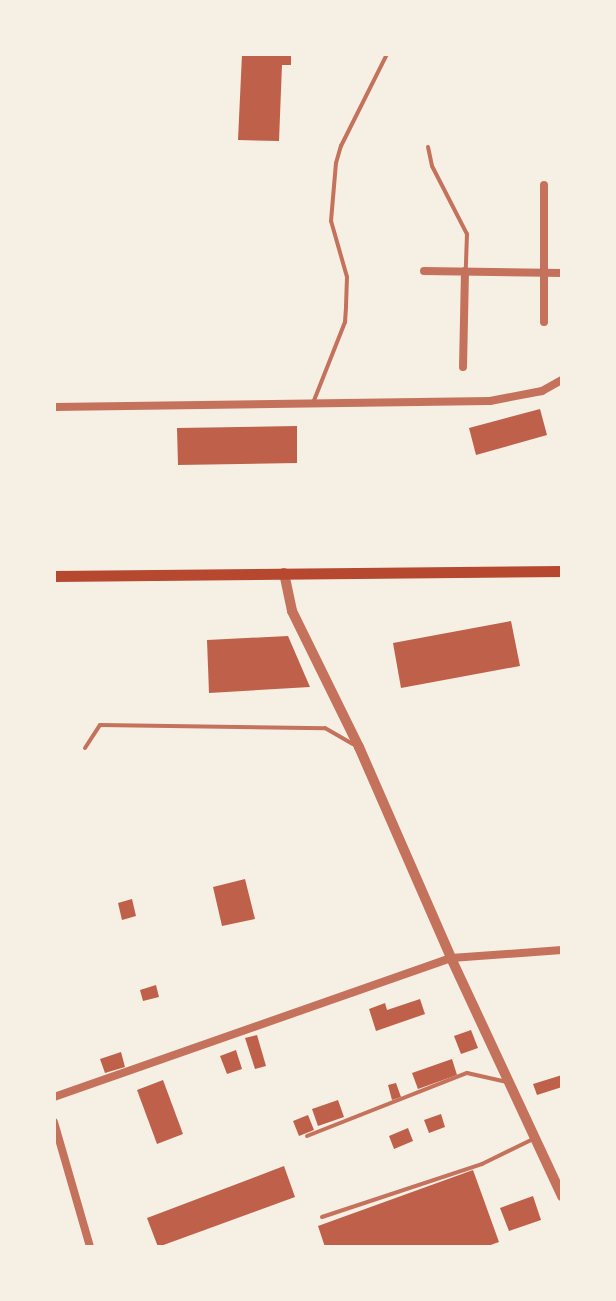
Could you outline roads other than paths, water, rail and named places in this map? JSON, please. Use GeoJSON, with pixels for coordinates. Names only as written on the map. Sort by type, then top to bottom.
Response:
{"type":"FeatureCollection","features":[{"type":"Feature","properties":{"kind":"main road"},"geometry":{"type":"LineString","coordinates":[[54,576],[562,571]]}},
{"type":"Feature","properties":{"kind":"street"},"geometry":{"type":"LineString","coordinates":[[544,185],[544,322]]}},
{"type":"Feature","properties":{"kind":"street"},"geometry":{"type":"LineString","coordinates":[[424,271],[562,273]]}},
{"type":"Feature","properties":{"kind":"street"},"geometry":{"type":"LineString","coordinates":[[463,367],[465,271]]}},
{"type":"Feature","properties":{"kind":"street"},"geometry":{"type":"LineString","coordinates":[[54,407],[490,401],[542,391],[562,380]]}},
{"type":"Feature","properties":{"kind":"street"},"geometry":{"type":"LineString","coordinates":[[284,573],[292,611],[359,747],[451,958],[562,1196]]}},
{"type":"Feature","properties":{"kind":"street"},"geometry":{"type":"LineString","coordinates":[[54,1097],[451,958],[562,950]]}},
{"type":"Feature","properties":{"kind":"street"},"geometry":{"type":"LineString","coordinates":[[54,1122],[90,1247]]}},
{"type":"Feature","properties":{"kind":"lane"},"geometry":{"type":"LineString","coordinates":[[313,405],[345,322],[347,277],[331,221],[336,163],[387,54]]}},
{"type":"Feature","properties":{"kind":"lane"},"geometry":{"type":"LineString","coordinates":[[428,147],[432,166],[467,234],[465,271]]}},
{"type":"Feature","properties":{"kind":"lane"},"geometry":{"type":"LineString","coordinates":[[85,748],[100,725],[325,728],[359,747]]}},
{"type":"Feature","properties":{"kind":"lane"},"geometry":{"type":"LineString","coordinates":[[307,1136],[467,1073],[509,1083]]}},
{"type":"Feature","properties":{"kind":"lane"},"geometry":{"type":"LineString","coordinates":[[322,1217],[482,1164],[535,1138]]}}]}
